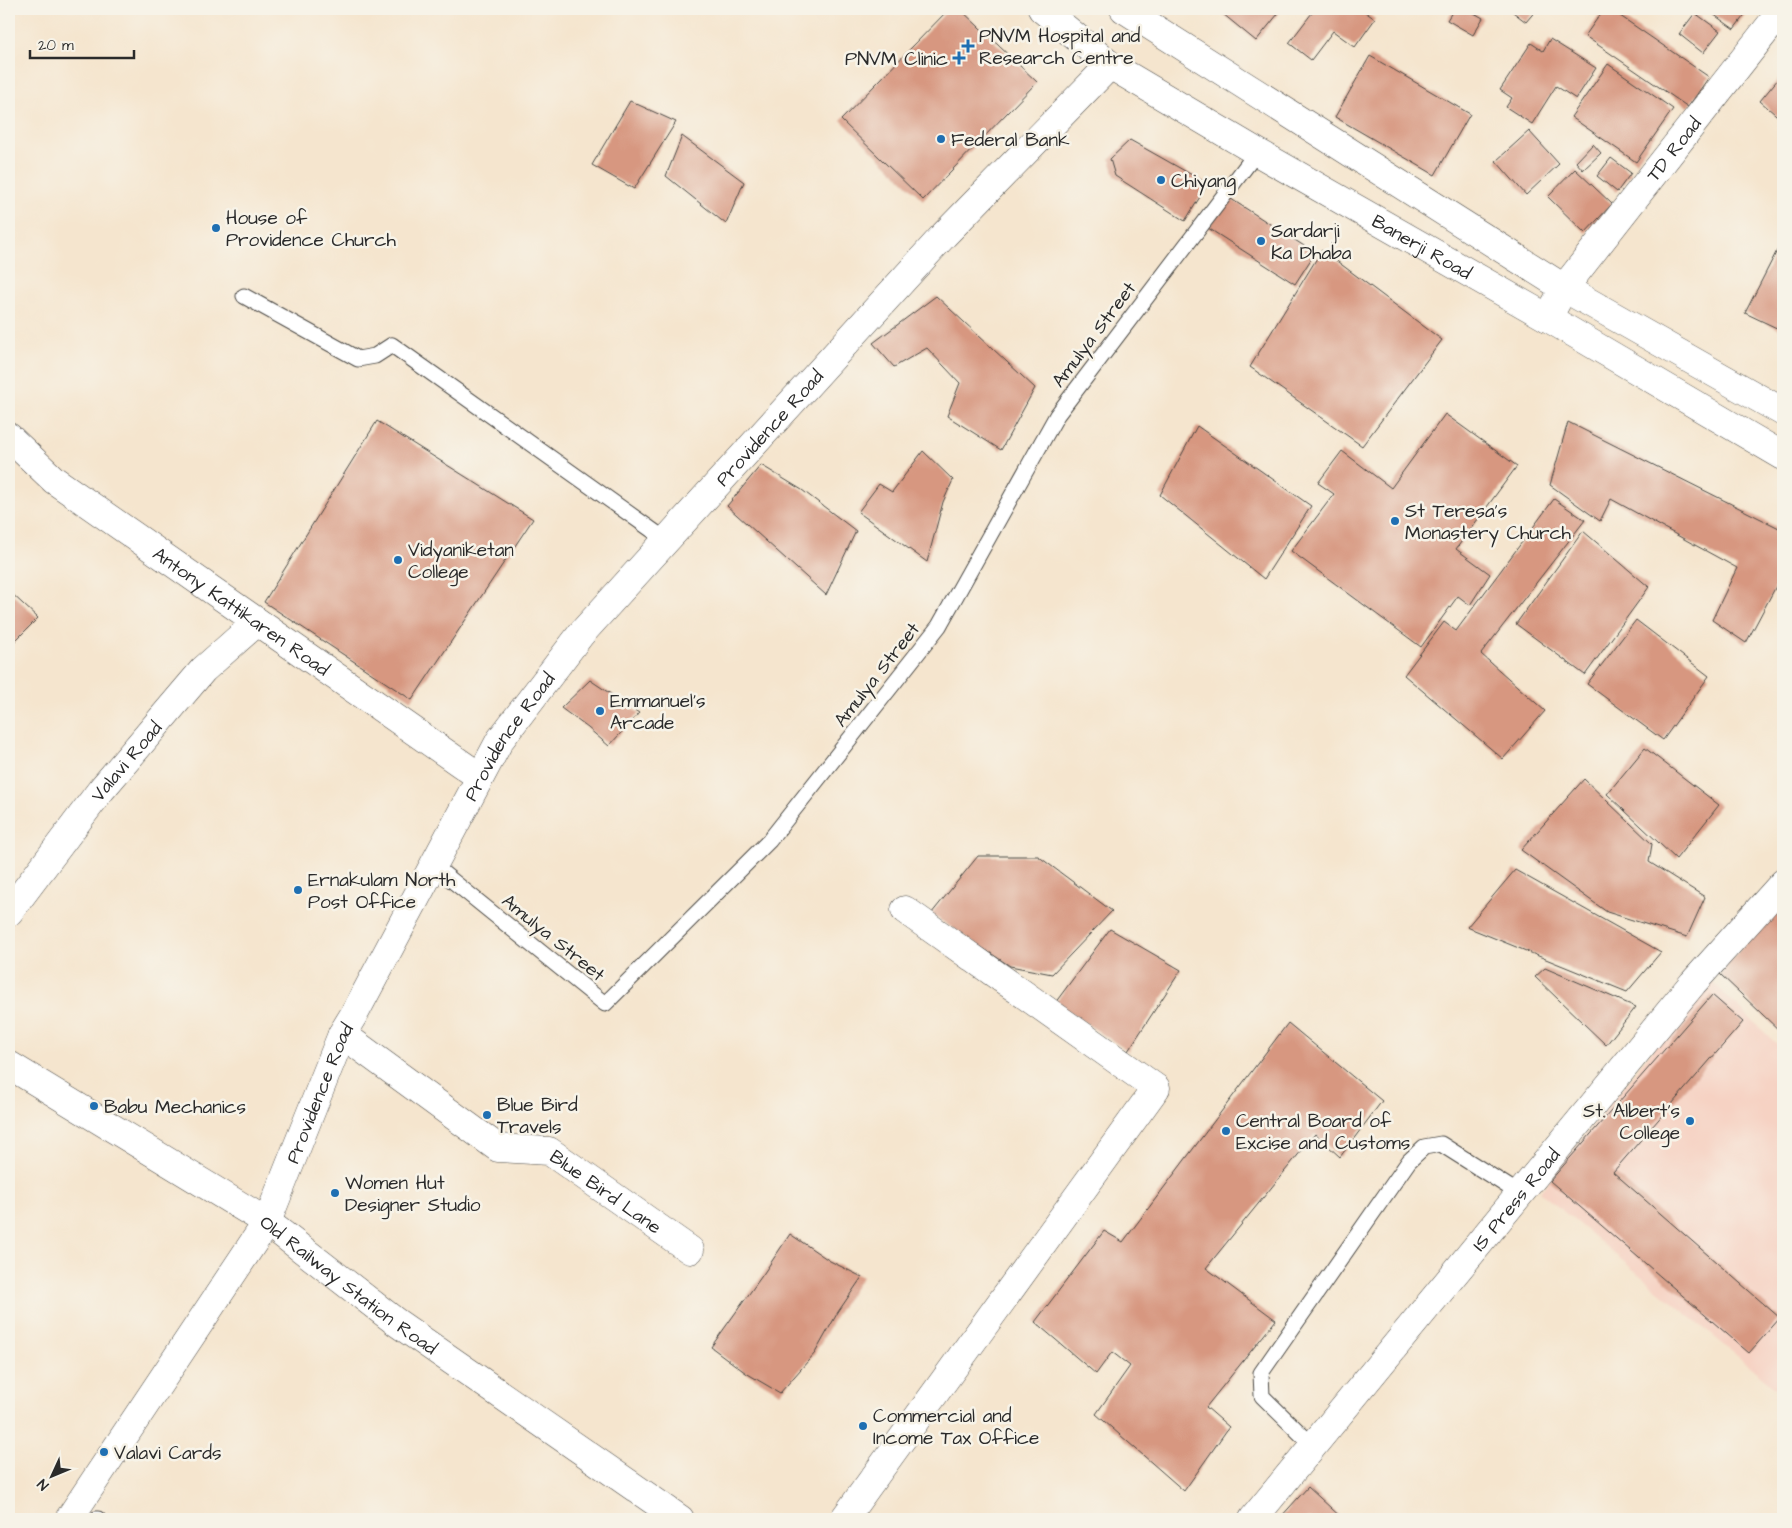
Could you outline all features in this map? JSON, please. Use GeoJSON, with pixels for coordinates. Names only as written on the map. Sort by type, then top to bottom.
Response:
{"type":"FeatureCollection","features":[{"type":"Feature","properties":{"kind":"street","name":"Banerji Road"},"geometry":{"type":"LineString","coordinates":[[1042,9],[1110,65],[1783,456]]}},
{"type":"Feature","properties":{"kind":"street","name":"Banerji Road"},"geometry":{"type":"LineString","coordinates":[[1124,9],[1564,288],[1783,412]]}},
{"type":"Feature","properties":{"kind":"street","name":"TD Road"},"geometry":{"type":"LineString","coordinates":[[1548,318],[1564,288],[1783,10]]}},
{"type":"Feature","properties":{"kind":"street","name":"Providence Road"},"geometry":{"type":"LineString","coordinates":[[70,1519],[267,1222],[342,1034],[500,740],[581,634],[944,235],[1110,65]]}},
{"type":"Feature","properties":{"kind":"street","name":"Antony Kattikaren Road"},"geometry":{"type":"LineString","coordinates":[[9,437],[54,480],[480,777]]}},
{"type":"Feature","properties":{"kind":"street","name":"Valavi Road"},"geometry":{"type":"LineString","coordinates":[[9,912],[101,790],[203,670],[257,622]]}},
{"type":"Feature","properties":{"kind":"street","name":"IS Press Road"},"geometry":{"type":"LineString","coordinates":[[1253,1519],[1693,983],[1783,883]]}},
{"type":"Feature","properties":{"kind":"street"},"geometry":{"type":"LineString","coordinates":[[844,1519],[1156,1088],[905,910]]}},
{"type":"Feature","properties":{"kind":"street","name":"Blue Bird Lane"},"geometry":{"type":"LineString","coordinates":[[342,1034],[498,1148],[549,1151],[690,1250]]}},
{"type":"Feature","properties":{"kind":"street","name":"Old Railway Station Road"},"geometry":{"type":"LineString","coordinates":[[9,1065],[267,1222],[396,1322],[680,1519]]}},
{"type":"Feature","properties":{"kind":"lane","name":"Amulya Street"},"geometry":{"type":"LineString","coordinates":[[433,865],[605,1004],[769,841],[939,626],[1057,415],[1257,152]]}},
{"type":"Feature","properties":{"kind":"lane"},"geometry":{"type":"LineString","coordinates":[[244,296],[358,359],[375,356],[392,345],[666,540]]}},
{"type":"Feature","properties":{"kind":"lane"},"geometry":{"type":"LineString","coordinates":[[1313,1446],[1262,1396],[1261,1373],[1409,1161],[1424,1147],[1441,1144],[1520,1194]]}},
{"type":"Feature","properties":{"kind":"shaded area","name":"St. Albert's College"},"geometry":{"type":"Polygon","coordinates":[[[1709,979],[1783,1050],[1783,1394],[1540,1192],[1709,979]]]}},
{"type":"Feature","properties":{"kind":"building"},"geometry":{"type":"Polygon","coordinates":[[[949,9],[960,9],[1037,82],[923,200],[841,120],[949,9]]]}},
{"type":"Feature","properties":{"kind":"building"},"geometry":{"type":"Polygon","coordinates":[[[1217,9],[1282,9],[1256,41],[1217,9]]]}},
{"type":"Feature","properties":{"kind":"building"},"geometry":{"type":"Polygon","coordinates":[[[1315,9],[1361,9],[1375,19],[1355,47],[1333,31],[1311,60],[1289,43],[1315,9]]]}},
{"type":"Feature","properties":{"kind":"building"},"geometry":{"type":"Polygon","coordinates":[[[1454,9],[1467,9],[1483,18],[1473,35],[1447,20],[1454,9]]]}},
{"type":"Feature","properties":{"kind":"building"},"geometry":{"type":"Polygon","coordinates":[[[1509,9],[1537,9],[1526,22],[1509,9]]]}},
{"type":"Feature","properties":{"kind":"building"},"geometry":{"type":"Polygon","coordinates":[[[1604,9],[1610,9],[1709,77],[1688,107],[1585,36],[1604,9]]]}},
{"type":"Feature","properties":{"kind":"building"},"geometry":{"type":"Polygon","coordinates":[[[1706,9],[1749,9],[1734,29],[1706,9]]]}},
{"type":"Feature","properties":{"kind":"building"},"geometry":{"type":"Polygon","coordinates":[[[1695,13],[1720,31],[1703,53],[1679,34],[1695,13]]]}},
{"type":"Feature","properties":{"kind":"building"},"geometry":{"type":"Polygon","coordinates":[[[1550,39],[1596,68],[1576,99],[1556,86],[1532,124],[1506,107],[1512,98],[1500,90],[1531,43],[1543,51],[1550,39]]]}},
{"type":"Feature","properties":{"kind":"building"},"geometry":{"type":"Polygon","coordinates":[[[1370,56],[1470,114],[1435,175],[1335,117],[1370,56]]]}},
{"type":"Feature","properties":{"kind":"building"},"geometry":{"type":"Polygon","coordinates":[[[1608,64],[1673,109],[1636,162],[1571,117],[1608,64]]]}},
{"type":"Feature","properties":{"kind":"building"},"geometry":{"type":"Polygon","coordinates":[[[1783,73],[1783,121],[1760,101],[1783,73]]]}},
{"type":"Feature","properties":{"kind":"building"},"geometry":{"type":"Polygon","coordinates":[[[630,101],[676,122],[634,189],[592,165],[630,101]]]}},
{"type":"Feature","properties":{"kind":"building"},"geometry":{"type":"Polygon","coordinates":[[[1529,131],[1559,164],[1526,195],[1496,161],[1529,131]]]}},
{"type":"Feature","properties":{"kind":"building"},"geometry":{"type":"Polygon","coordinates":[[[682,136],[744,182],[726,224],[666,176],[682,136]]]}},
{"type":"Feature","properties":{"kind":"building","name":"Chiyang"},"geometry":{"type":"Polygon","coordinates":[[[1130,140],[1208,184],[1185,221],[1115,176],[1110,159],[1130,140]]]}},
{"type":"Feature","properties":{"kind":"building"},"geometry":{"type":"Polygon","coordinates":[[[1593,144],[1601,153],[1583,170],[1576,162],[1593,144]]]}},
{"type":"Feature","properties":{"kind":"building"},"geometry":{"type":"Polygon","coordinates":[[[1611,158],[1631,173],[1617,192],[1597,176],[1611,158]]]}},
{"type":"Feature","properties":{"kind":"building"},"geometry":{"type":"Polygon","coordinates":[[[1575,169],[1612,204],[1585,233],[1548,197],[1575,169]]]}},
{"type":"Feature","properties":{"kind":"building","name":"Sardarji Ka Dhaba"},"geometry":{"type":"Polygon","coordinates":[[[1228,197],[1315,253],[1295,284],[1208,228],[1228,197]]]}},
{"type":"Feature","properties":{"kind":"building"},"geometry":{"type":"Polygon","coordinates":[[[1783,239],[1783,331],[1745,313],[1783,239]]]}},
{"type":"Feature","properties":{"kind":"building"},"geometry":{"type":"Polygon","coordinates":[[[1322,250],[1442,340],[1362,446],[1250,367],[1322,250]]]}},
{"type":"Feature","properties":{"kind":"building"},"geometry":{"type":"Polygon","coordinates":[[[936,296],[1035,388],[1001,450],[947,416],[960,383],[927,348],[894,367],[873,343],[936,296]]]}},
{"type":"Feature","properties":{"kind":"building","name":"St Teresa's Monastery Church"},"geometry":{"type":"Polygon","coordinates":[[[1445,414],[1517,466],[1456,549],[1490,574],[1470,605],[1458,596],[1421,647],[1291,551],[1334,494],[1318,483],[1342,451],[1391,488],[1445,414]]]}},
{"type":"Feature","properties":{"kind":"building","name":"Vidyaniketan College"},"geometry":{"type":"Polygon","coordinates":[[[377,421],[533,519],[412,700],[264,602],[377,421]]]}},
{"type":"Feature","properties":{"kind":"building"},"geometry":{"type":"Polygon","coordinates":[[[1568,422],[1783,530],[1783,573],[1746,643],[1712,620],[1737,568],[1611,499],[1600,521],[1550,485],[1568,422]]]}},
{"type":"Feature","properties":{"kind":"building"},"geometry":{"type":"Polygon","coordinates":[[[1197,426],[1311,506],[1264,579],[1160,495],[1197,426]]]}},
{"type":"Feature","properties":{"kind":"building"},"geometry":{"type":"Polygon","coordinates":[[[923,451],[953,480],[943,502],[927,562],[858,512],[879,484],[892,492],[923,451]]]}},
{"type":"Feature","properties":{"kind":"building"},"geometry":{"type":"Polygon","coordinates":[[[761,465],[802,490],[856,531],[826,595],[727,506],[761,465]]]}},
{"type":"Feature","properties":{"kind":"building"},"geometry":{"type":"Polygon","coordinates":[[[1554,499],[1585,520],[1481,654],[1545,711],[1503,759],[1404,675],[1444,622],[1456,631],[1554,499]]]}},
{"type":"Feature","properties":{"kind":"building"},"geometry":{"type":"Polygon","coordinates":[[[1583,531],[1649,587],[1585,675],[1516,624],[1583,531]]]}},
{"type":"Feature","properties":{"kind":"building"},"geometry":{"type":"Polygon","coordinates":[[[9,591],[38,618],[9,647],[9,591]]]}},
{"type":"Feature","properties":{"kind":"building"},"geometry":{"type":"Polygon","coordinates":[[[1636,620],[1709,676],[1663,740],[1587,684],[1636,620]]]}},
{"type":"Feature","properties":{"kind":"building","name":"Emmanuel's Arcade"},"geometry":{"type":"Polygon","coordinates":[[[590,680],[639,713],[609,746],[561,708],[590,680]]]}},
{"type":"Feature","properties":{"kind":"building"},"geometry":{"type":"Polygon","coordinates":[[[1645,748],[1719,805],[1676,859],[1607,794],[1645,748]]]}},
{"type":"Feature","properties":{"kind":"building"},"geometry":{"type":"Polygon","coordinates":[[[1584,779],[1652,844],[1649,862],[1705,897],[1687,937],[1607,912],[1521,850],[1584,779]]]}},
{"type":"Feature","properties":{"kind":"building"},"geometry":{"type":"Polygon","coordinates":[[[978,856],[1038,856],[1112,911],[1052,974],[1010,966],[931,914],[978,856]]]}},
{"type":"Feature","properties":{"kind":"building"},"geometry":{"type":"Polygon","coordinates":[[[1515,870],[1661,952],[1627,992],[1467,927],[1515,870]]]}},
{"type":"Feature","properties":{"kind":"building"},"geometry":{"type":"Polygon","coordinates":[[[1778,901],[1783,906],[1783,1034],[1720,974],[1778,901]]]}},
{"type":"Feature","properties":{"kind":"building"},"geometry":{"type":"Polygon","coordinates":[[[1110,929],[1181,970],[1128,1051],[1055,1003],[1110,929]]]}},
{"type":"Feature","properties":{"kind":"building"},"geometry":{"type":"Polygon","coordinates":[[[1545,968],[1636,1007],[1606,1045],[1535,977],[1545,968]]]}},
{"type":"Feature","properties":{"kind":"building"},"geometry":{"type":"Polygon","coordinates":[[[1712,995],[1743,1022],[1613,1172],[1780,1318],[1749,1353],[1550,1181],[1712,995]]]}},
{"type":"Feature","properties":{"kind":"building"},"geometry":{"type":"Polygon","coordinates":[[[1288,1023],[1382,1101],[1340,1157],[1315,1134],[1206,1268],[1276,1320],[1206,1407],[1229,1427],[1184,1491],[1096,1414],[1130,1366],[1112,1352],[1096,1374],[1035,1322],[1104,1231],[1123,1242],[1288,1023]]]}},
{"type":"Feature","properties":{"kind":"building"},"geometry":{"type":"Polygon","coordinates":[[[790,1234],[830,1261],[862,1277],[838,1312],[815,1353],[780,1393],[746,1373],[711,1347],[790,1234]]]}},
{"type":"Feature","properties":{"kind":"building"},"geometry":{"type":"Polygon","coordinates":[[[1308,1487],[1343,1519],[1279,1519],[1308,1487]]]}},
{"type":"Feature","properties":{"kind":"place","name":"PNVM Hospital and Research Centre"},"geometry":{"type":"Point","coordinates":[968,46]}},
{"type":"Feature","properties":{"kind":"place","name":"PNVM Clinic"},"geometry":{"type":"Point","coordinates":[959,58]}},
{"type":"Feature","properties":{"kind":"place","name":"Federal Bank"},"geometry":{"type":"Point","coordinates":[941,139]}},
{"type":"Feature","properties":{"kind":"place","name":"Chiyang"},"geometry":{"type":"Point","coordinates":[1161,180]}},
{"type":"Feature","properties":{"kind":"place","name":"House of Providence Church"},"geometry":{"type":"Point","coordinates":[216,228]}},
{"type":"Feature","properties":{"kind":"place","name":"Sardarji Ka Dhaba"},"geometry":{"type":"Point","coordinates":[1261,241]}},
{"type":"Feature","properties":{"kind":"place","name":"St Teresa's Monastery Church"},"geometry":{"type":"Point","coordinates":[1395,521]}},
{"type":"Feature","properties":{"kind":"place","name":"Vidyaniketan College"},"geometry":{"type":"Point","coordinates":[398,560]}},
{"type":"Feature","properties":{"kind":"place","name":"Emmanuel's Arcade"},"geometry":{"type":"Point","coordinates":[600,711]}},
{"type":"Feature","properties":{"kind":"place","name":"Ernakulam North Post Office"},"geometry":{"type":"Point","coordinates":[298,890]}},
{"type":"Feature","properties":{"kind":"place","name":"Babu Mechanics"},"geometry":{"type":"Point","coordinates":[94,1106]}},
{"type":"Feature","properties":{"kind":"place","name":"Blue Bird Travels"},"geometry":{"type":"Point","coordinates":[487,1115]}},
{"type":"Feature","properties":{"kind":"place","name":"St. Albert's College"},"geometry":{"type":"Point","coordinates":[1690,1121]}},
{"type":"Feature","properties":{"kind":"place","name":"Central Board of Excise and Customs"},"geometry":{"type":"Point","coordinates":[1226,1131]}},
{"type":"Feature","properties":{"kind":"place","name":"Women Hut Designer Studio"},"geometry":{"type":"Point","coordinates":[335,1193]}},
{"type":"Feature","properties":{"kind":"place","name":"Commercial and Income Tax Office"},"geometry":{"type":"Point","coordinates":[863,1426]}},
{"type":"Feature","properties":{"kind":"place","name":"Valavi Cards"},"geometry":{"type":"Point","coordinates":[104,1452]}}]}
